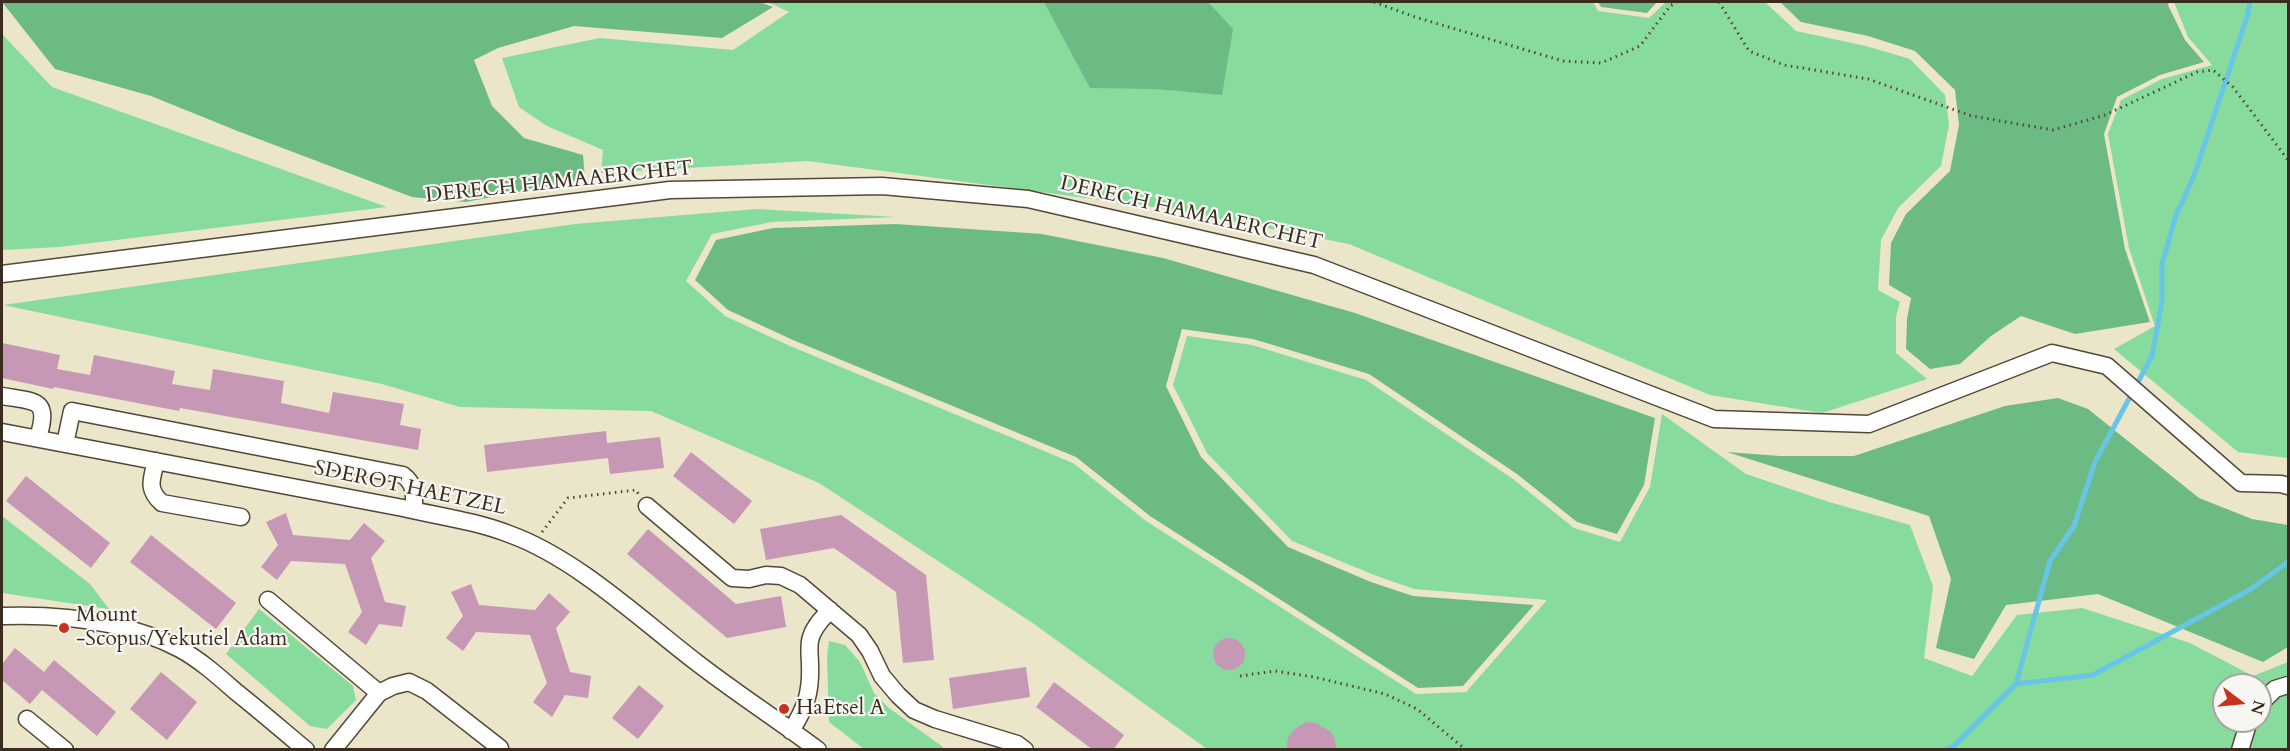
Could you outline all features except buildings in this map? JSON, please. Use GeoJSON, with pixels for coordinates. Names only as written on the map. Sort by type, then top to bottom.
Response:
{"type":"FeatureCollection","features":[{"type":"Feature","properties":{"kind":"street","name":"DERECH HAMAAERCHET"},"geometry":{"type":"LineString","coordinates":[[2,274],[670,190],[882,186],[1028,199],[1314,265],[1714,419],[1869,424],[2052,353],[2107,366],[2241,483],[2289,486]]}},
{"type":"Feature","properties":{"kind":"street"},"geometry":{"type":"LineString","coordinates":[[2,396],[33,402],[42,408],[44,418],[38,438]]}},
{"type":"Feature","properties":{"kind":"street"},"geometry":{"type":"LineString","coordinates":[[65,444],[72,411],[403,475],[414,489],[414,510]]}},
{"type":"Feature","properties":{"kind":"street","name":"SDEROT HAETZEL"},"geometry":{"type":"LineString","coordinates":[[2,432],[414,510],[465,521],[509,534],[533,544],[582,574],[734,691],[818,750]]}},
{"type":"Feature","properties":{"kind":"street"},"geometry":{"type":"LineString","coordinates":[[156,461],[151,485],[153,495],[162,503],[241,517]]}},
{"type":"Feature","properties":{"kind":"street"},"geometry":{"type":"LineString","coordinates":[[647,506],[732,578],[781,576],[800,585],[859,635],[882,676],[914,710],[934,719],[1017,744],[1025,750]]}},
{"type":"Feature","properties":{"kind":"street"},"geometry":{"type":"LineString","coordinates":[[268,600],[379,693]]}},
{"type":"Feature","properties":{"kind":"street"},"geometry":{"type":"LineString","coordinates":[[791,730],[803,712],[809,697],[809,640],[813,630],[830,610]]}},
{"type":"Feature","properties":{"kind":"street"},"geometry":{"type":"LineString","coordinates":[[2,616],[24,615],[115,626],[150,636],[182,650],[209,668],[306,750]]}},
{"type":"Feature","properties":{"kind":"street"},"geometry":{"type":"LineString","coordinates":[[333,750],[379,693],[409,682],[427,691],[500,748]]}},
{"type":"Feature","properties":{"kind":"street"},"geometry":{"type":"LineString","coordinates":[[2272,692],[2289,685]]}},
{"type":"Feature","properties":{"kind":"street"},"geometry":{"type":"LineString","coordinates":[[27,719],[65,750]]}},
{"type":"Feature","properties":{"kind":"street"},"geometry":{"type":"LineString","coordinates":[[2240,750],[2245,733]]}},
{"type":"Feature","properties":{"kind":"path"},"geometry":{"type":"LineString","coordinates":[[1374,2],[1415,17],[1563,61],[1601,63],[1640,46],[1670,6],[1677,2]]}},
{"type":"Feature","properties":{"kind":"path"},"geometry":{"type":"LineString","coordinates":[[1719,2],[1749,51],[1775,62],[1868,79],[1972,116],[2053,130],[2105,115],[2197,72],[2213,70],[2234,87],[2289,160]]}},
{"type":"Feature","properties":{"kind":"path"},"geometry":{"type":"LineString","coordinates":[[533,544],[568,498],[636,490],[647,506]]}},
{"type":"Feature","properties":{"kind":"path"},"geometry":{"type":"LineString","coordinates":[[1240,676],[1275,671],[1314,677],[1385,694],[1417,709],[1466,750]]}},
{"type":"Feature","properties":{"kind":"green space"},"geometry":{"type":"Polygon","coordinates":[[[2,2],[760,2],[773,7],[722,38],[574,26],[498,48],[474,60],[492,106],[524,138],[583,155],[585,179],[466,202],[412,197],[151,96],[55,69],[2,2]]]}},
{"type":"Feature","properties":{"kind":"green space"},"geometry":{"type":"Polygon","coordinates":[[[767,2],[1593,2],[1598,11],[1649,18],[1666,2],[1765,2],[1796,31],[1866,46],[1910,59],[1945,95],[1949,125],[1941,166],[1898,208],[1881,240],[1878,290],[1900,302],[1896,317],[1896,353],[1927,379],[1822,413],[1710,395],[1349,244],[1169,209],[808,161],[601,173],[603,150],[547,126],[519,107],[502,58],[600,38],[733,50],[789,12],[767,2]]]}},
{"type":"Feature","properties":{"kind":"green space"},"geometry":{"type":"Polygon","coordinates":[[[1044,2],[1208,2],[1233,29],[1222,95],[1156,89],[1090,88],[1044,2]]]}},
{"type":"Feature","properties":{"kind":"green space"},"geometry":{"type":"Polygon","coordinates":[[[1598,2],[1657,2],[1647,13],[1601,7],[1598,2]]]}},
{"type":"Feature","properties":{"kind":"green space"},"geometry":{"type":"Polygon","coordinates":[[[1780,2],[2169,2],[2168,5],[2185,40],[2204,62],[2160,75],[2117,97],[2104,134],[2125,249],[2150,322],[2075,334],[2021,316],[1991,336],[1960,364],[1930,369],[1906,349],[1907,319],[1911,298],[1889,285],[1891,243],[1906,214],[1950,171],[1959,125],[1955,90],[1915,51],[1868,36],[1801,22],[1780,2]]]}},
{"type":"Feature","properties":{"kind":"green space"},"geometry":{"type":"Polygon","coordinates":[[[2174,2],[2288,2],[2288,458],[2238,452],[2114,349],[2155,326],[2129,248],[2108,134],[2121,100],[2162,79],[2212,65],[2188,37],[2174,2]]]}},
{"type":"Feature","properties":{"kind":"green space"},"geometry":{"type":"Polygon","coordinates":[[[2,34],[52,87],[387,207],[59,247],[2,250],[2,34]]]}},
{"type":"Feature","properties":{"kind":"green space"},"geometry":{"type":"Polygon","coordinates":[[[757,209],[896,217],[772,222],[712,234],[686,281],[725,316],[790,346],[1073,463],[1146,521],[1416,694],[1466,692],[1547,600],[1414,589],[1292,541],[1207,453],[1173,385],[1187,336],[1252,345],[1366,380],[1513,479],[1574,528],[1620,542],[1650,487],[1662,414],[1746,474],[1829,502],[1910,525],[1933,586],[1924,658],[1972,676],[2017,615],[2082,608],[2190,643],[2247,673],[2212,673],[2212,733],[2272,733],[2272,673],[2260,673],[2288,662],[2288,749],[1207,749],[1034,624],[819,483],[651,411],[460,407],[382,384],[3,305],[575,224],[757,209]]]}},
{"type":"Feature","properties":{"kind":"green space"},"geometry":{"type":"Polygon","coordinates":[[[896,224],[1042,234],[1163,258],[1355,313],[1655,418],[1644,485],[1617,534],[1577,522],[1517,474],[1369,374],[1253,339],[1182,329],[1166,386],[1201,457],[1288,547],[1371,582],[1413,596],[1534,605],[1463,686],[1418,688],[1150,516],[1076,457],[793,340],[728,310],[695,280],[716,240],[773,228],[896,224]]]}},
{"type":"Feature","properties":{"kind":"green space"},"geometry":{"type":"Polygon","coordinates":[[[2058,398],[2088,409],[2199,498],[2252,519],[2288,525],[2288,647],[2263,662],[2098,594],[2006,605],[1974,659],[1936,648],[1951,579],[1929,516],[1727,452],[1780,456],[1854,456],[2005,406],[2058,398]]]}},
{"type":"Feature","properties":{"kind":"green space"},"geometry":{"type":"Polygon","coordinates":[[[2,516],[90,584],[109,609],[2,593],[2,516]]]}},
{"type":"Feature","properties":{"kind":"green space"},"geometry":{"type":"Polygon","coordinates":[[[259,609],[353,686],[356,700],[327,729],[310,726],[226,654],[259,609]]]}},
{"type":"Feature","properties":{"kind":"green space"},"geometry":{"type":"Polygon","coordinates":[[[829,641],[845,645],[860,662],[874,693],[889,708],[943,747],[942,749],[864,749],[829,722],[827,656],[829,641]]]}},
{"type":"Feature","properties":{"kind":"waterway"},"geometry":{"type":"LineString","coordinates":[[2016,684],[2050,561],[2074,526],[2095,462],[2152,356],[2162,302],[2162,264],[2176,215],[2194,176],[2250,2]]}},
{"type":"Feature","properties":{"kind":"waterway"},"geometry":{"type":"LineString","coordinates":[[1946,750],[1955,745],[2016,684],[2093,675],[2251,589],[2288,562]]}},
{"type":"Feature","properties":{"kind":"place","name":"Mount -Scopus/Yekutiel Adam"},"geometry":{"type":"Point","coordinates":[64,628]}},
{"type":"Feature","properties":{"kind":"place","name":"HaEtsel A"},"geometry":{"type":"Point","coordinates":[784,709]}}]}
